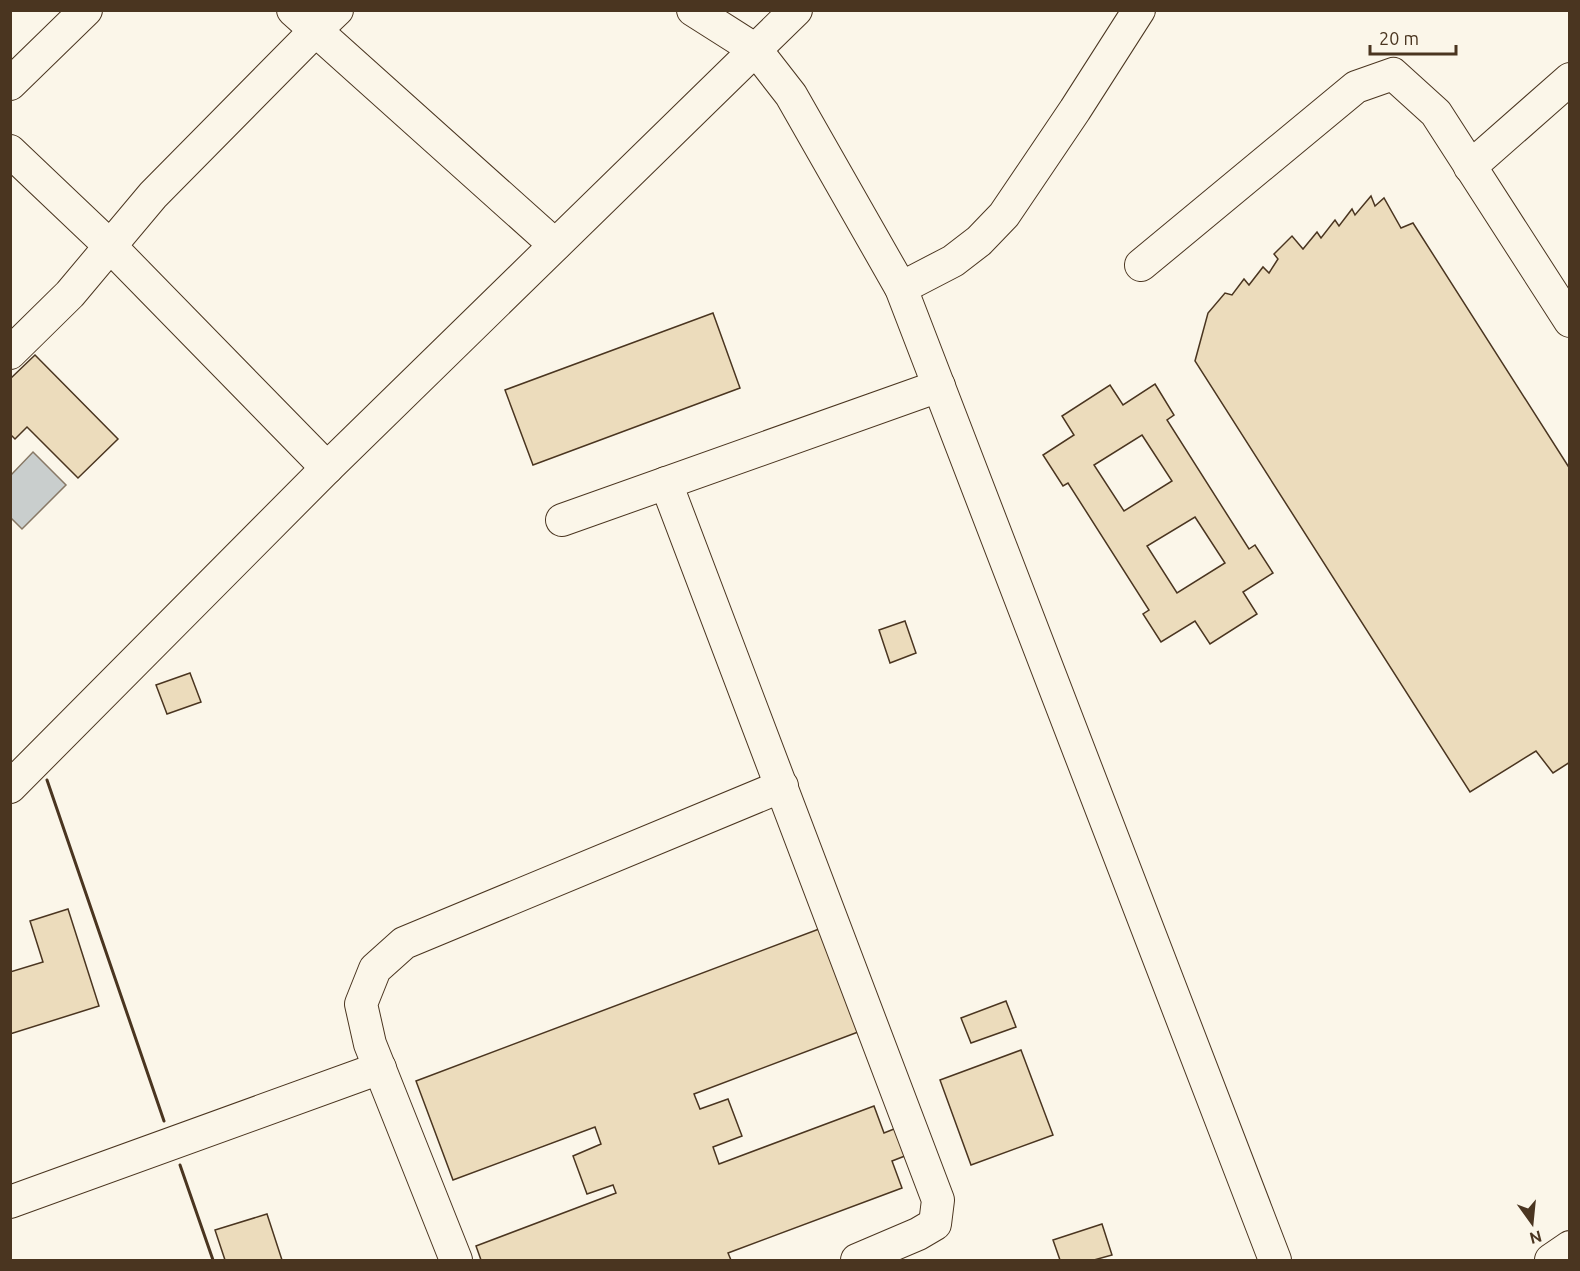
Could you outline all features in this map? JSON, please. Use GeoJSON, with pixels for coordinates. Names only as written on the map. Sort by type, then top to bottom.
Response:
{"type":"FeatureCollection","features":[{"type":"Feature","properties":{"kind":"street"},"geometry":{"type":"LineString","coordinates":[[10,84],[86,10]]}},
{"type":"Feature","properties":{"kind":"street"},"geometry":{"type":"LineString","coordinates":[[693,10],[756,50],[791,94],[901,288],[1275,1260]]}},
{"type":"Feature","properties":{"kind":"street"},"geometry":{"type":"LineString","coordinates":[[10,787],[327,468],[796,10]]}},
{"type":"Feature","properties":{"kind":"street"},"geometry":{"type":"LineString","coordinates":[[901,288],[953,261],[979,241],[1004,215],[1076,110],[1139,10]]}},
{"type":"Feature","properties":{"kind":"street"},"geometry":{"type":"LineString","coordinates":[[10,353],[70,294],[153,195],[315,17],[555,245]]}},
{"type":"Feature","properties":{"kind":"street"},"geometry":{"type":"LineString","coordinates":[[1141,265],[1356,87],[1393,74],[1436,113],[1569,321]]}},
{"type":"Feature","properties":{"kind":"street"},"geometry":{"type":"LineString","coordinates":[[1470,167],[1569,80]]}},
{"type":"Feature","properties":{"kind":"street"},"geometry":{"type":"LineString","coordinates":[[10,151],[110,246],[327,468]]}},
{"type":"Feature","properties":{"kind":"street"},"geometry":{"type":"LineString","coordinates":[[562,520],[939,386]]}},
{"type":"Feature","properties":{"kind":"street"},"geometry":{"type":"LineString","coordinates":[[666,483],[938,1200],[935,1224],[918,1234],[857,1260]]}},
{"type":"Feature","properties":{"kind":"street"},"geometry":{"type":"LineString","coordinates":[[456,1260],[370,1044],[361,1004],[375,969],[404,943],[782,786]]}},
{"type":"Feature","properties":{"kind":"street"},"geometry":{"type":"LineString","coordinates":[[10,1202],[380,1068]]}},
{"type":"Feature","properties":{"kind":"street"},"geometry":{"type":"LineString","coordinates":[[1551,1260],[1569,1247]]}},
{"type":"Feature","properties":{"kind":"shaded area"},"geometry":{"type":"Polygon","coordinates":[[[33,452],[66,485],[22,529],[11,518],[11,475],[33,452]]]}},
{"type":"Feature","properties":{"kind":"building"},"geometry":{"type":"Polygon","coordinates":[[[1371,196],[1375,206],[1384,198],[1401,228],[1413,223],[1570,469],[1570,762],[1553,773],[1536,751],[1470,792],[1195,361],[1208,313],[1225,293],[1232,295],[1244,279],[1249,285],[1263,267],[1269,273],[1278,259],[1274,254],[1292,236],[1303,249],[1317,232],[1321,238],[1335,220],[1339,226],[1352,209],[1355,215],[1371,196]]]}},
{"type":"Feature","properties":{"kind":"building"},"geometry":{"type":"Polygon","coordinates":[[[713,313],[740,388],[533,465],[505,390],[713,313]]]}},
{"type":"Feature","properties":{"kind":"building"},"geometry":{"type":"Polygon","coordinates":[[[35,355],[118,439],[78,478],[27,427],[15,439],[10,434],[10,379],[35,355]]]}},
{"type":"Feature","properties":{"kind":"building"},"geometry":{"type":"Polygon","coordinates":[[[1155,384],[1174,415],[1167,420],[1249,549],[1255,545],[1273,573],[1243,592],[1257,614],[1210,644],[1195,621],[1161,642],[1143,614],[1149,610],[1068,483],[1063,486],[1043,455],[1074,435],[1062,416],[1110,385],[1123,405],[1155,384]],[[1142,435],[1094,465],[1124,511],[1172,481],[1142,435]],[[1195,517],[1147,546],[1177,593],[1225,563],[1195,517]]]}},
{"type":"Feature","properties":{"kind":"building"},"geometry":{"type":"Polygon","coordinates":[[[905,621],[916,653],[890,663],[879,630],[905,621]]]}},
{"type":"Feature","properties":{"kind":"building"},"geometry":{"type":"Polygon","coordinates":[[[190,673],[201,702],[167,714],[156,685],[190,673]]]}},
{"type":"Feature","properties":{"kind":"building"},"geometry":{"type":"Polygon","coordinates":[[[68,909],[99,1006],[10,1034],[10,972],[43,962],[30,921],[68,909]]]}},
{"type":"Feature","properties":{"kind":"building"},"geometry":{"type":"Polygon","coordinates":[[[827,926],[866,1029],[694,1094],[700,1109],[728,1099],[742,1136],[713,1147],[719,1164],[874,1106],[884,1133],[899,1127],[910,1154],[892,1161],[902,1188],[728,1253],[731,1260],[481,1260],[476,1246],[616,1193],[613,1185],[587,1194],[573,1156],[601,1144],[595,1127],[453,1180],[416,1081],[827,926]]]}},
{"type":"Feature","properties":{"kind":"building"},"geometry":{"type":"Polygon","coordinates":[[[1006,1001],[1016,1027],[971,1043],[961,1018],[1006,1001]]]}},
{"type":"Feature","properties":{"kind":"building"},"geometry":{"type":"Polygon","coordinates":[[[1021,1050],[1053,1135],[971,1165],[940,1080],[1021,1050]]]}},
{"type":"Feature","properties":{"kind":"building"},"geometry":{"type":"Polygon","coordinates":[[[267,1214],[282,1260],[225,1260],[215,1230],[267,1214]]]}},
{"type":"Feature","properties":{"kind":"building"},"geometry":{"type":"Polygon","coordinates":[[[1102,1224],[1112,1255],[1094,1260],[1060,1260],[1053,1240],[1102,1224]]]}},
{"type":"Feature","properties":{"kind":"wall"},"geometry":{"type":"LineString","coordinates":[[47,780],[164,1121]]}},
{"type":"Feature","properties":{"kind":"wall"},"geometry":{"type":"LineString","coordinates":[[180,1165],[213,1260]]}}]}
